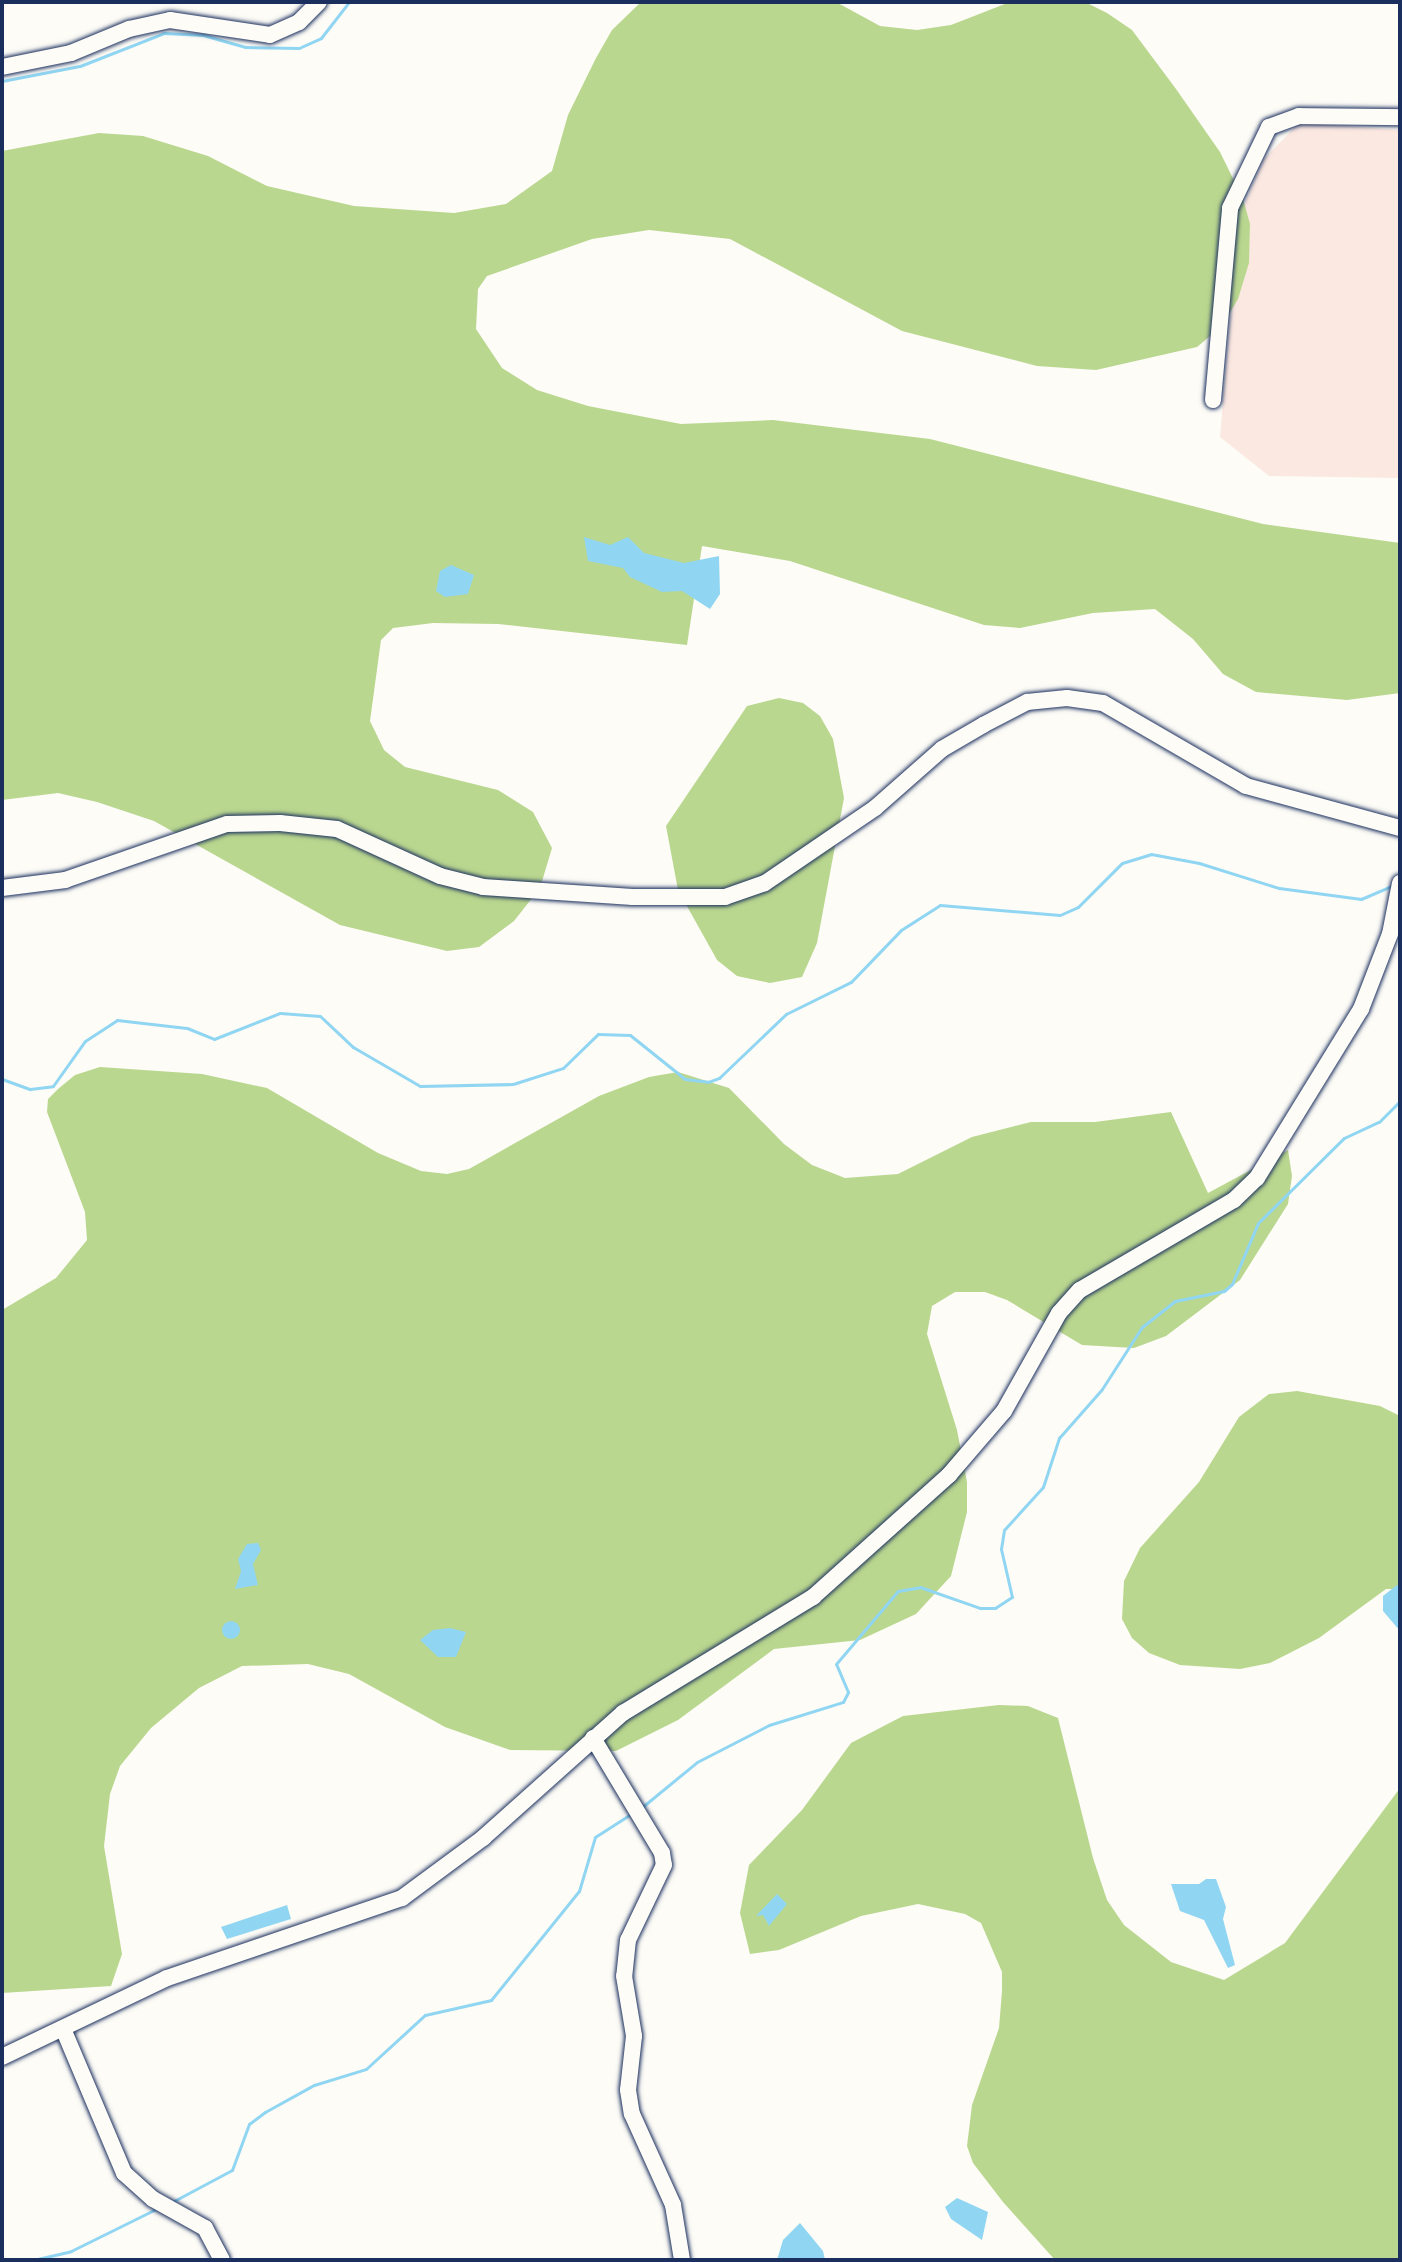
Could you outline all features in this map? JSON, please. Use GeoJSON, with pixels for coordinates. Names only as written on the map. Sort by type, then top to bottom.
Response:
{"type":"FeatureCollection","features":[{"type":"Feature","properties":{"kind":"street"},"geometry":{"type":"LineString","coordinates":[[2,67],[71,53],[129,29],[170,20],[270,35],[299,22],[319,2]]}},
{"type":"Feature","properties":{"kind":"street"},"geometry":{"type":"LineString","coordinates":[[1213,400],[1230,208],[1269,127],[1299,116],[1400,117]]}},
{"type":"Feature","properties":{"kind":"street"},"geometry":{"type":"LineString","coordinates":[[2,888],[65,880],[227,824],[280,823],[337,829],[440,876],[483,887],[633,897],[725,897],[765,883],[875,808],[942,749],[983,725],[1027,702],[1067,698],[1103,703],[1246,786],[1400,828]]}},
{"type":"Feature","properties":{"kind":"street"},"geometry":{"type":"LineString","coordinates":[[2,2057],[64,2031],[167,1978],[402,1898],[483,1838],[623,1713],[813,1597],[949,1475],[1004,1411],[1059,1313],[1080,1290],[1234,1200],[1257,1178],[1361,1009],[1390,934],[1399,887]]}},
{"type":"Feature","properties":{"kind":"street"},"geometry":{"type":"LineString","coordinates":[[593,1738],[648,1825],[664,1865],[628,1940],[624,1976],[634,2036],[628,2090],[632,2114],[673,2205],[682,2260]]}},
{"type":"Feature","properties":{"kind":"street"},"geometry":{"type":"LineString","coordinates":[[64,2031],[124,2173],[171,2210],[205,2228],[222,2260]]}},
{"type":"Feature","properties":{"kind":"shaded area"},"geometry":{"type":"Polygon","coordinates":[[[1299,123],[1400,130],[1400,478],[1269,476],[1220,437],[1239,216],[1264,159],[1299,123]]]}},
{"type":"Feature","properties":{"kind":"green space"},"geometry":{"type":"Polygon","coordinates":[[[641,2],[836,2],[880,26],[917,30],[951,25],[1010,2],[1085,2],[1132,30],[1220,152],[1243,199],[1250,224],[1249,263],[1238,299],[1222,326],[1197,347],[1096,370],[1037,366],[902,331],[730,239],[649,230],[592,239],[487,276],[478,289],[476,329],[502,368],[537,390],[588,406],[681,424],[773,420],[930,439],[1263,524],[1400,543],[1400,693],[1347,700],[1256,692],[1223,674],[1193,639],[1155,609],[1093,613],[1020,628],[984,625],[790,561],[702,546],[687,645],[498,624],[433,623],[393,628],[381,640],[370,721],[384,750],[405,767],[498,790],[533,812],[552,848],[540,888],[514,921],[479,947],[447,951],[340,925],[154,821],[97,802],[58,793],[2,800],[2,151],[99,133],[143,136],[208,156],[267,186],[354,206],[454,213],[506,204],[552,171],[568,115],[596,58],[612,30],[641,2]]]}},
{"type":"Feature","properties":{"kind":"green space"},"geometry":{"type":"Polygon","coordinates":[[[779,698],[803,703],[820,716],[833,739],[844,798],[817,943],[802,977],[770,983],[737,976],[717,960],[678,890],[666,826],[747,706],[779,698]]]}},
{"type":"Feature","properties":{"kind":"green space"},"geometry":{"type":"Polygon","coordinates":[[[100,1067],[202,1074],[267,1088],[378,1153],[421,1171],[447,1174],[469,1169],[599,1096],[649,1077],[678,1072],[729,1088],[784,1144],[812,1165],[845,1178],[898,1174],[972,1137],[1031,1122],[1095,1122],[1171,1112],[1208,1193],[1288,1150],[1292,1176],[1288,1204],[1240,1280],[1166,1336],[1134,1348],[1082,1345],[1007,1300],[985,1292],[955,1292],[932,1306],[927,1334],[957,1430],[967,1482],[967,1512],[951,1576],[916,1614],[860,1640],[774,1649],[678,1720],[616,1751],[510,1750],[445,1727],[349,1674],[308,1664],[242,1666],[199,1688],[151,1728],[120,1766],[110,1794],[104,1846],[122,1954],[111,1986],[2,1993],[2,1310],[56,1278],[87,1240],[85,1212],[47,1112],[48,1099],[58,1089],[75,1075],[100,1067]]]}},
{"type":"Feature","properties":{"kind":"green space"},"geometry":{"type":"Polygon","coordinates":[[[1297,1391],[1380,1406],[1400,1416],[1400,1589],[1386,1589],[1319,1638],[1270,1663],[1240,1669],[1180,1665],[1149,1653],[1132,1638],[1122,1619],[1124,1581],[1140,1548],[1199,1482],[1239,1417],[1269,1394],[1297,1391]]]}},
{"type":"Feature","properties":{"kind":"green space"},"geometry":{"type":"Polygon","coordinates":[[[999,1705],[1028,1706],[1058,1718],[1093,1858],[1107,1900],[1124,1925],[1171,1962],[1224,1980],[1285,1943],[1400,1788],[1400,2260],[1055,2260],[1003,2202],[973,2163],[967,2146],[972,2105],[999,2028],[1002,1991],[1002,1972],[981,1923],[965,1914],[918,1904],[861,1916],[779,1950],[750,1954],[740,1913],[749,1865],[802,1810],[851,1743],[903,1716],[999,1705]]]}},
{"type":"Feature","properties":{"kind":"water"},"geometry":{"type":"Polygon","coordinates":[[[584,537],[610,545],[628,537],[644,553],[684,563],[719,556],[720,594],[710,609],[682,591],[662,592],[630,577],[623,568],[588,561],[584,537]]]}},
{"type":"Feature","properties":{"kind":"water"},"geometry":{"type":"Polygon","coordinates":[[[451,565],[474,575],[468,594],[445,597],[436,591],[440,571],[451,565]]]}},
{"type":"Feature","properties":{"kind":"water"},"geometry":{"type":"Polygon","coordinates":[[[258,1543],[261,1550],[253,1564],[258,1585],[235,1589],[241,1571],[238,1559],[247,1544],[258,1543]]]}},
{"type":"Feature","properties":{"kind":"water"},"geometry":{"type":"Polygon","coordinates":[[[1397,1585],[1400,1588],[1400,1631],[1383,1611],[1383,1596],[1397,1585]]]}},
{"type":"Feature","properties":{"kind":"water"},"geometry":{"type":"Polygon","coordinates":[[[227,1621],[235,1621],[240,1630],[238,1637],[227,1639],[222,1634],[222,1626],[227,1621]]]}},
{"type":"Feature","properties":{"kind":"water"},"geometry":{"type":"Polygon","coordinates":[[[450,1628],[466,1632],[456,1657],[438,1657],[420,1640],[433,1630],[450,1628]]]}},
{"type":"Feature","properties":{"kind":"water"},"geometry":{"type":"Polygon","coordinates":[[[1206,1879],[1216,1879],[1226,1907],[1223,1919],[1235,1965],[1228,1968],[1204,1920],[1180,1911],[1171,1884],[1199,1884],[1206,1879]]]}},
{"type":"Feature","properties":{"kind":"water"},"geometry":{"type":"Polygon","coordinates":[[[777,1894],[787,1904],[769,1926],[763,1915],[756,1916],[777,1894]]]}},
{"type":"Feature","properties":{"kind":"water"},"geometry":{"type":"Polygon","coordinates":[[[287,1905],[291,1919],[227,1939],[221,1927],[287,1905]]]}},
{"type":"Feature","properties":{"kind":"water"},"geometry":{"type":"Polygon","coordinates":[[[957,2198],[988,2212],[982,2240],[951,2219],[945,2207],[957,2198]]]}},
{"type":"Feature","properties":{"kind":"water"},"geometry":{"type":"Polygon","coordinates":[[[800,2223],[823,2251],[825,2260],[777,2260],[783,2240],[800,2223]]]}},
{"type":"Feature","properties":{"kind":"waterway"},"geometry":{"type":"LineString","coordinates":[[2,81],[80,66],[164,33],[203,35],[245,47],[299,48],[321,38],[349,2]]}},
{"type":"Feature","properties":{"kind":"waterway"},"geometry":{"type":"LineString","coordinates":[[2,1079],[30,1089],[53,1086],[85,1041],[117,1020],[187,1028],[214,1039],[280,1013],[320,1016],[353,1047],[420,1086],[513,1084],[563,1068],[598,1034],[630,1035],[685,1079],[708,1082],[719,1078],[786,1014],[851,982],[901,930],[940,905],[1060,915],[1078,907],[1122,863],[1151,854],[1199,863],[1279,888],[1361,899],[1394,885]]}},
{"type":"Feature","properties":{"kind":"waterway"},"geometry":{"type":"LineString","coordinates":[[641,1808],[697,1762],[769,1725],[843,1702],[848,1692],[836,1664],[898,1591],[920,1587],[980,1608],[995,1608],[1012,1597],[1001,1549],[1004,1530],[1043,1487],[1059,1438],[1102,1389],[1142,1327],[1175,1301],[1224,1291],[1232,1284],[1258,1223],[1344,1138],[1379,1122],[1400,1101]]}},
{"type":"Feature","properties":{"kind":"waterway"},"geometry":{"type":"LineString","coordinates":[[172,2202],[232,2170],[249,2124],[265,2112],[314,2085],[366,2069],[425,2015],[491,2000],[579,1891],[595,1837],[631,1814]]}},
{"type":"Feature","properties":{"kind":"waterway"},"geometry":{"type":"LineString","coordinates":[[33,2260],[71,2251],[158,2208]]}}]}
